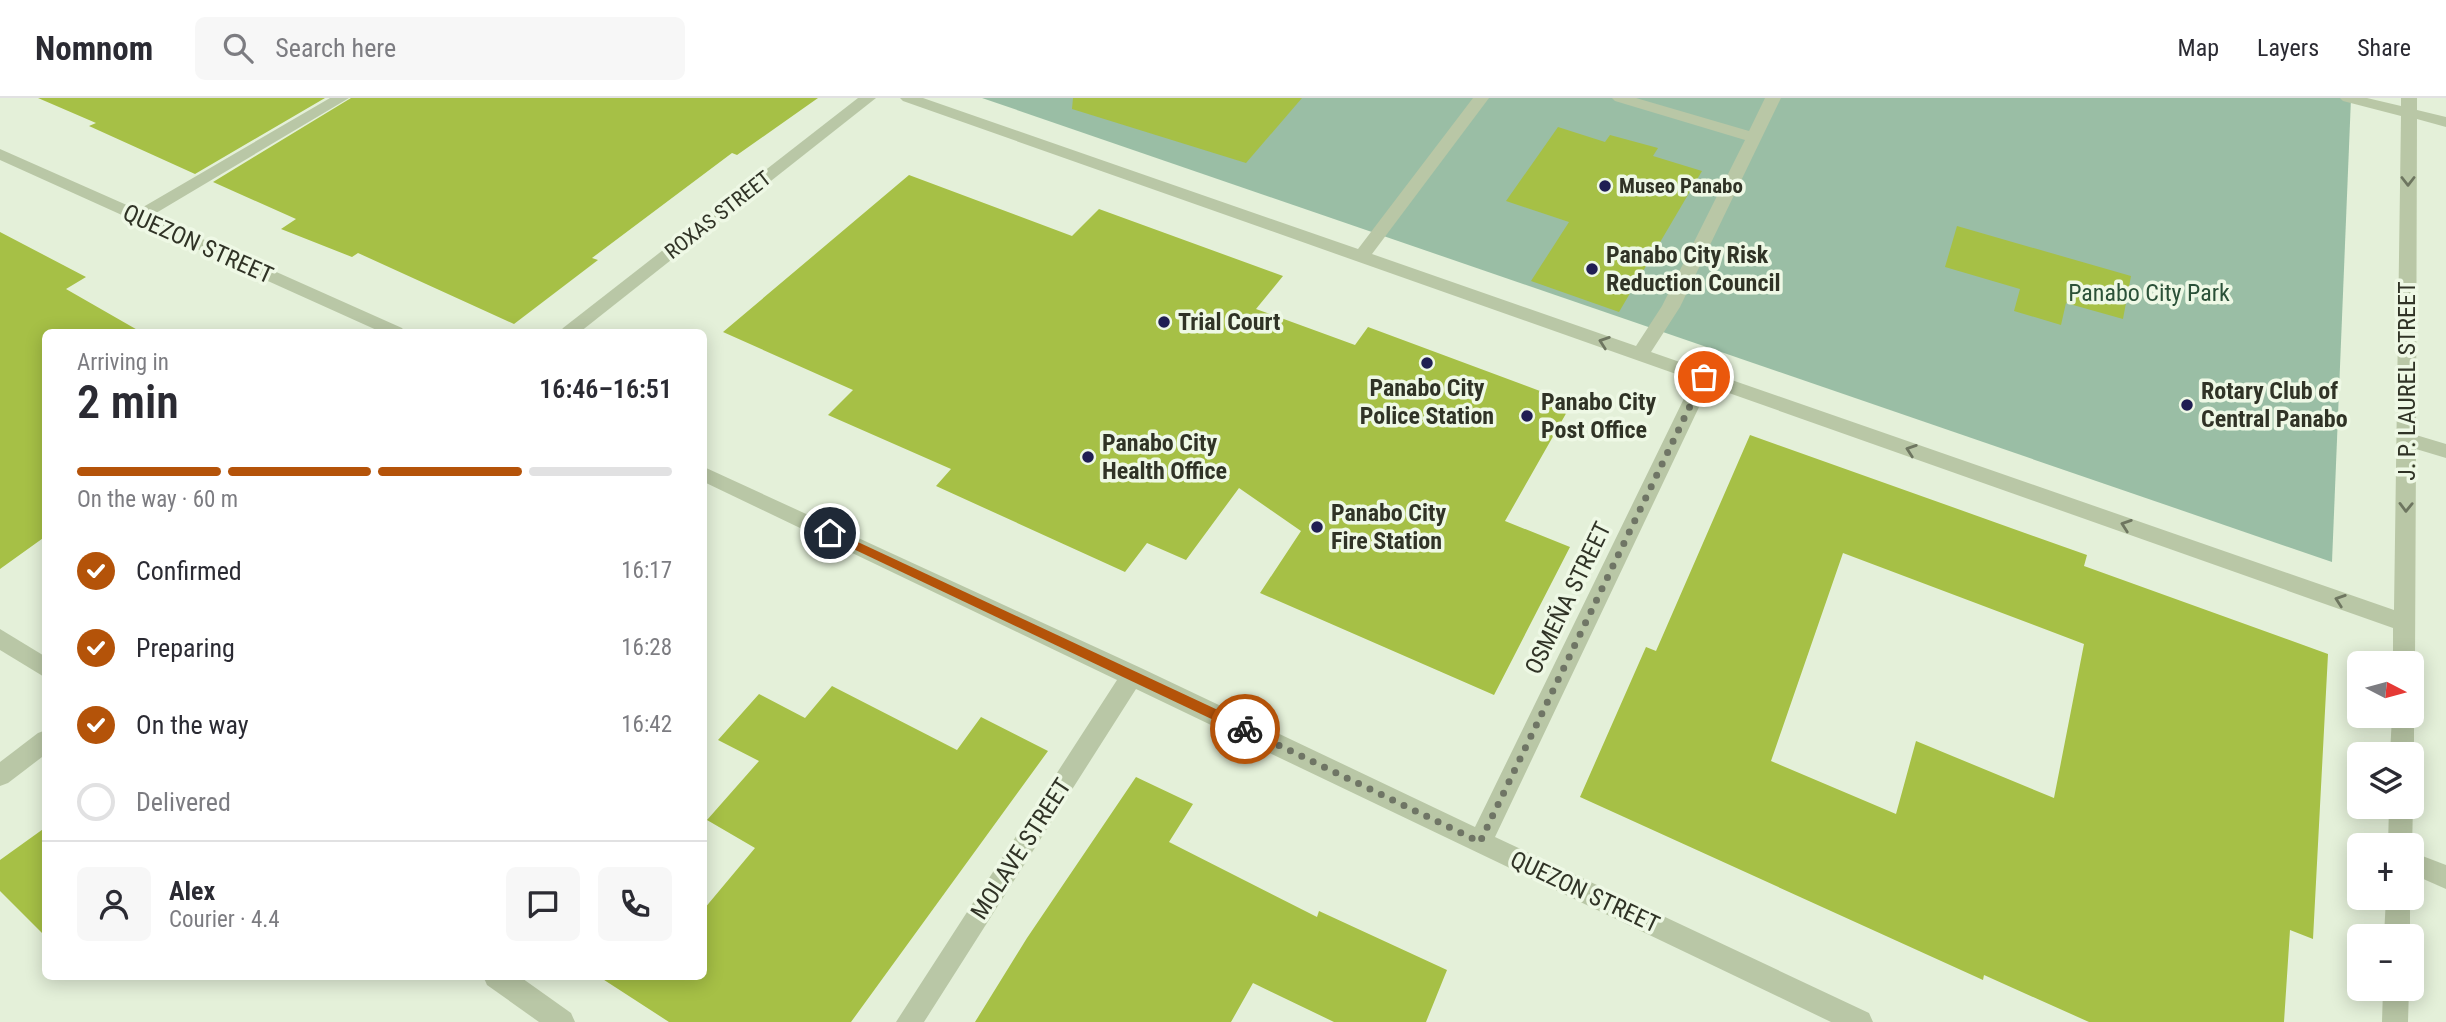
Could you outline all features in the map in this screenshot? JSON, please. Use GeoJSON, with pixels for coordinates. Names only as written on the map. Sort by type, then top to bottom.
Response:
{"type":"FeatureCollection","features":[{"type":"Feature","properties":{"kind":"street"},"geometry":{"type":"LineString","coordinates":[[136,217],[341,98]]}},
{"type":"Feature","properties":{"kind":"street","name":"ROXAS STREET"},"geometry":{"type":"LineString","coordinates":[[573,329],[868,98]]}},
{"type":"Feature","properties":{"kind":"street"},"geometry":{"type":"LineString","coordinates":[[908,98],[2405,623]]}},
{"type":"Feature","properties":{"kind":"street"},"geometry":{"type":"LineString","coordinates":[[1361,257],[1481,98]]}},
{"type":"Feature","properties":{"kind":"street"},"geometry":{"type":"LineString","coordinates":[[1620,98],[1753,136]]}},
{"type":"Feature","properties":{"kind":"street"},"geometry":{"type":"LineString","coordinates":[[1640,355],[1671,307],[1773,98]]}},
{"type":"Feature","properties":{"kind":"street"},"geometry":{"type":"LineString","coordinates":[[2348,98],[2409,105],[2446,122]]}},
{"type":"Feature","properties":{"kind":"street","name":"J. P. LAUREL STREET"},"geometry":{"type":"LineString","coordinates":[[2404,651],[2409,105]]}},
{"type":"Feature","properties":{"kind":"street","name":"QUEZON STREET"},"geometry":{"type":"LineString","coordinates":[[0,154],[389,329]]}},
{"type":"Feature","properties":{"kind":"street","name":"OSMEÑA STREET"},"geometry":{"type":"LineString","coordinates":[[1480,842],[1704,377]]}},
{"type":"Feature","properties":{"kind":"street"},"geometry":{"type":"LineString","coordinates":[[2407,439],[2446,451]]}},
{"type":"Feature","properties":{"kind":"street","name":"QUEZON STREET"},"geometry":{"type":"LineString","coordinates":[[707,475],[1860,1022]]}},
{"type":"Feature","properties":{"kind":"street"},"geometry":{"type":"LineString","coordinates":[[0,638],[42,666]]}},
{"type":"Feature","properties":{"kind":"street","name":"MOLAVE STREET"},"geometry":{"type":"LineString","coordinates":[[909,1022],[1133,676]]}},
{"type":"Feature","properties":{"kind":"street"},"geometry":{"type":"LineString","coordinates":[[0,776],[42,743]]}},
{"type":"Feature","properties":{"kind":"street"},"geometry":{"type":"LineString","coordinates":[[2424,868],[2446,877]]}},
{"type":"Feature","properties":{"kind":"street"},"geometry":{"type":"LineString","coordinates":[[502,980],[562,1022]]}},
{"type":"Feature","properties":{"kind":"street"},"geometry":{"type":"LineString","coordinates":[[2395,1022],[2396,1001]]}},
{"type":"Feature","properties":{"kind":"green space","name":"Panabo City Park"},"geometry":{"type":"Polygon","coordinates":[[[982,98],[2351,98],[2332,562],[982,98]]]}},
{"type":"Feature","properties":{"kind":"building"},"geometry":{"type":"Polygon","coordinates":[[[38,98],[325,98],[195,174],[89,126],[96,123],[38,98]]]}},
{"type":"Feature","properties":{"kind":"building"},"geometry":{"type":"Polygon","coordinates":[[[351,98],[818,98],[737,155],[732,153],[592,258],[598,260],[514,324],[358,253],[352,257],[281,229],[296,219],[213,182],[351,98]]]}},
{"type":"Feature","properties":{"kind":"building"},"geometry":{"type":"Polygon","coordinates":[[[1073,98],[1302,98],[1246,163],[1072,109],[1073,98]]]}},
{"type":"Feature","properties":{"kind":"building","name":"Museo Panabo"},"geometry":{"type":"Polygon","coordinates":[[[1558,127],[1605,142],[1610,135],[1658,148],[1653,156],[1702,171],[1619,312],[1531,281],[1569,222],[1506,201],[1558,127]]]}},
{"type":"Feature","properties":{"kind":"building"},"geometry":{"type":"Polygon","coordinates":[[[909,175],[1072,236],[1099,209],[1283,276],[1256,309],[1355,345],[1368,327],[1572,403],[1505,521],[1570,547],[1494,695],[1260,593],[1301,531],[1239,488],[1186,560],[1147,543],[1125,572],[936,486],[951,469],[828,415],[853,390],[723,332],[909,175]]]}},
{"type":"Feature","properties":{"kind":"building"},"geometry":{"type":"Polygon","coordinates":[[[1957,226],[2131,276],[2123,319],[2066,303],[2061,325],[2014,311],[2020,289],[1945,267],[1957,226]]]}},
{"type":"Feature","properties":{"kind":"building"},"geometry":{"type":"Polygon","coordinates":[[[0,232],[86,277],[66,289],[136,329],[42,329],[42,539],[0,569],[0,232]]]}},
{"type":"Feature","properties":{"kind":"building"},"geometry":{"type":"Polygon","coordinates":[[[1750,435],[2087,555],[2084,566],[2328,654],[2313,939],[2290,930],[2284,1022],[2089,1022],[1984,975],[1983,980],[1580,797],[1646,647],[1656,651],[1750,435]],[[1843,553],[1771,761],[1896,814],[1916,741],[2054,798],[2084,644],[1843,553]]]}},
{"type":"Feature","properties":{"kind":"building"},"geometry":{"type":"Polygon","coordinates":[[[832,686],[957,750],[981,717],[1048,751],[851,1022],[669,1022],[604,980],[707,980],[707,905],[755,848],[707,820],[759,761],[718,740],[759,694],[805,718],[832,686]]]}},
{"type":"Feature","properties":{"kind":"building"},"geometry":{"type":"Polygon","coordinates":[[[1136,777],[1193,804],[1169,842],[1317,917],[1319,911],[1447,970],[1426,1022],[1334,1022],[1253,983],[1231,1022],[975,1022],[1027,938],[1136,777]]]}},
{"type":"Feature","properties":{"kind":"building"},"geometry":{"type":"Polygon","coordinates":[[[42,830],[42,933],[0,891],[0,860],[42,830]]]}},
{"type":"Feature","properties":{"kind":"way so far"},"geometry":{"type":"LineString","coordinates":[[1245,729],[1480,842],[1704,377]]}},
{"type":"Feature","properties":{"kind":"place","name":"Museo Panabo"},"geometry":{"type":"Point","coordinates":[1605,186]}},
{"type":"Feature","properties":{"kind":"place","name":"Panabo City Risk Reduction Council"},"geometry":{"type":"Point","coordinates":[1592,269]}},
{"type":"Feature","properties":{"kind":"place","name":"Trial Court"},"geometry":{"type":"Point","coordinates":[1164,322]}},
{"type":"Feature","properties":{"kind":"place","name":"Panabo City Police Station"},"geometry":{"type":"Point","coordinates":[1427,363]}},
{"type":"Feature","properties":{"kind":"place","name":"Rotary Club of Central Panabo"},"geometry":{"type":"Point","coordinates":[2187,405]}},
{"type":"Feature","properties":{"kind":"place","name":"Panabo City Post Office"},"geometry":{"type":"Point","coordinates":[1527,416]}},
{"type":"Feature","properties":{"kind":"place","name":"Panabo City Health Office"},"geometry":{"type":"Point","coordinates":[1088,457]}},
{"type":"Feature","properties":{"kind":"place","name":"Panabo City Fire Station"},"geometry":{"type":"Point","coordinates":[1317,527]}},
{"type":"Feature","properties":{"kind":"route"},"geometry":{"type":"LineString","coordinates":[[830,533],[1245,729]]}}]}
